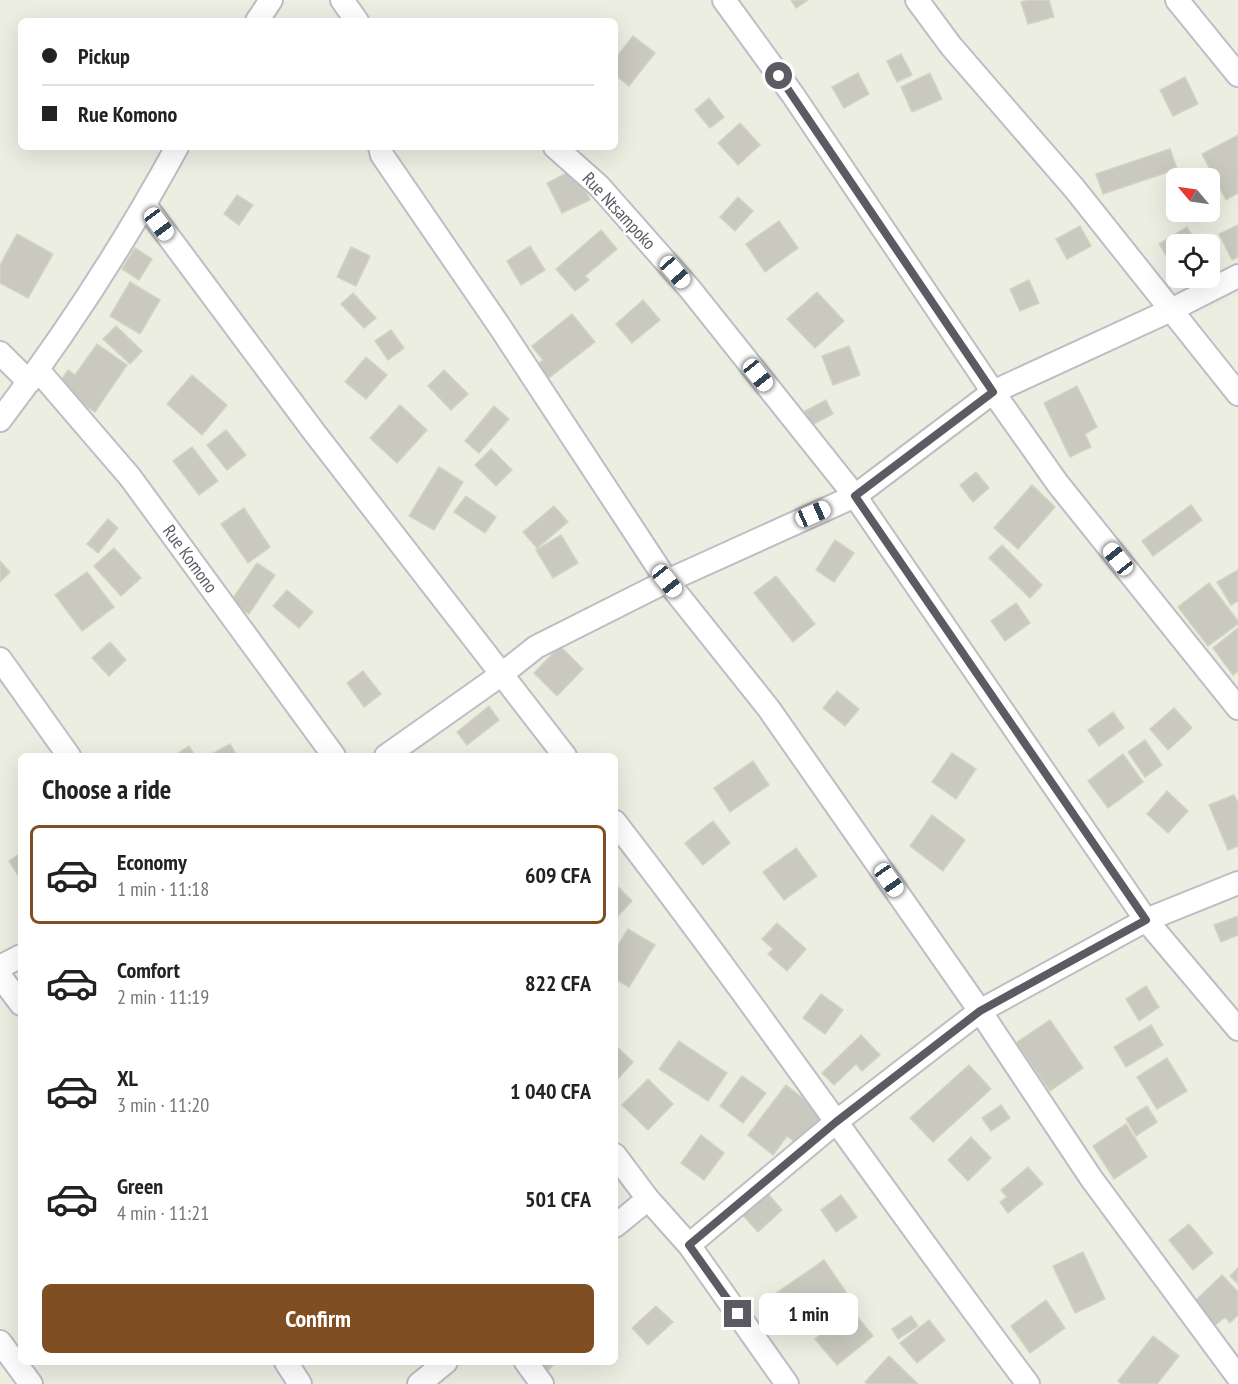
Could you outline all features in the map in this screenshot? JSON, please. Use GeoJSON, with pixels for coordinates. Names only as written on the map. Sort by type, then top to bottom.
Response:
{"type":"FeatureCollection","features":[{"type":"Feature","properties":{"kind":"street"},"geometry":{"type":"LineString","coordinates":[[259,18],[271,0]]}},
{"type":"Feature","properties":{"kind":"street"},"geometry":{"type":"LineString","coordinates":[[342,0],[354,18]]}},
{"type":"Feature","properties":{"kind":"street"},"geometry":{"type":"LineString","coordinates":[[724,0],[793,95],[993,392],[1058,484],[1238,708]]}},
{"type":"Feature","properties":{"kind":"street"},"geometry":{"type":"LineString","coordinates":[[917,0],[951,46],[1074,188],[1238,393]]}},
{"type":"Feature","properties":{"kind":"street"},"geometry":{"type":"LineString","coordinates":[[1177,0],[1238,75]]}},
{"type":"Feature","properties":{"kind":"street"},"geometry":{"type":"LineString","coordinates":[[0,420],[33,376],[146,205],[175,150]]}},
{"type":"Feature","properties":{"kind":"street"},"geometry":{"type":"LineString","coordinates":[[381,150],[667,581],[769,708],[980,1011],[1091,1178],[1238,1377]]}},
{"type":"Feature","properties":{"kind":"street","name":"Rue Ntsampoko"},"geometry":{"type":"LineString","coordinates":[[558,150],[599,186],[690,289],[855,496],[1146,920],[1238,1029]]}},
{"type":"Feature","properties":{"kind":"street"},"geometry":{"type":"LineString","coordinates":[[146,205],[314,432],[563,753]]}},
{"type":"Feature","properties":{"kind":"street"},"geometry":{"type":"LineString","coordinates":[[390,753],[502,674],[536,647],[667,581],[855,496],[993,392],[1171,310],[1238,276]]}},
{"type":"Feature","properties":{"kind":"street","name":"Rue Komono"},"geometry":{"type":"LineString","coordinates":[[0,353],[33,376],[130,477],[332,753]]}},
{"type":"Feature","properties":{"kind":"street"},"geometry":{"type":"LineString","coordinates":[[0,659],[67,753]]}},
{"type":"Feature","properties":{"kind":"street"},"geometry":{"type":"LineString","coordinates":[[618,826],[702,935],[928,1252],[1028,1384]]}},
{"type":"Feature","properties":{"kind":"street"},"geometry":{"type":"LineString","coordinates":[[689,1245],[836,1122],[980,1011],[1146,920],[1238,883]]}},
{"type":"Feature","properties":{"kind":"street"},"geometry":{"type":"LineString","coordinates":[[0,967],[18,958]]}},
{"type":"Feature","properties":{"kind":"street"},"geometry":{"type":"LineString","coordinates":[[0,976],[18,1000]]}},
{"type":"Feature","properties":{"kind":"street"},"geometry":{"type":"LineString","coordinates":[[618,1159],[648,1199],[689,1245],[787,1384]]}},
{"type":"Feature","properties":{"kind":"street"},"geometry":{"type":"LineString","coordinates":[[618,1224],[648,1199]]}},
{"type":"Feature","properties":{"kind":"street"},"geometry":{"type":"LineString","coordinates":[[0,1342],[31,1384]]}},
{"type":"Feature","properties":{"kind":"street"},"geometry":{"type":"LineString","coordinates":[[288,1365],[300,1384]]}},
{"type":"Feature","properties":{"kind":"street"},"geometry":{"type":"LineString","coordinates":[[419,1384],[442,1365]]}},
{"type":"Feature","properties":{"kind":"street"},"geometry":{"type":"LineString","coordinates":[[528,1365],[542,1384]]}},
{"type":"Feature","properties":{"kind":"building"},"geometry":{"type":"Polygon","coordinates":[[[791,0],[808,0],[796,8],[791,0]]]}},
{"type":"Feature","properties":{"kind":"building"},"geometry":{"type":"Polygon","coordinates":[[[1049,0],[1054,17],[1028,24],[1021,2],[1049,0]]]}},
{"type":"Feature","properties":{"kind":"building"},"geometry":{"type":"Polygon","coordinates":[[[633,36],[655,53],[629,86],[618,77],[618,55],[633,36]]]}},
{"type":"Feature","properties":{"kind":"building"},"geometry":{"type":"Polygon","coordinates":[[[901,54],[912,75],[897,82],[887,61],[901,54]]]}},
{"type":"Feature","properties":{"kind":"building"},"geometry":{"type":"Polygon","coordinates":[[[858,73],[869,94],[844,108],[832,87],[858,73]]]}},
{"type":"Feature","properties":{"kind":"building"},"geometry":{"type":"Polygon","coordinates":[[[930,73],[942,99],[912,112],[901,87],[930,73]]]}},
{"type":"Feature","properties":{"kind":"building"},"geometry":{"type":"Polygon","coordinates":[[[1185,77],[1198,104],[1173,116],[1160,90],[1185,77]]]}},
{"type":"Feature","properties":{"kind":"building"},"geometry":{"type":"Polygon","coordinates":[[[709,98],[724,117],[710,128],[695,110],[709,98]]]}},
{"type":"Feature","properties":{"kind":"building"},"geometry":{"type":"Polygon","coordinates":[[[740,123],[760,145],[738,165],[718,143],[740,123]]]}},
{"type":"Feature","properties":{"kind":"building"},"geometry":{"type":"Polygon","coordinates":[[[1238,135],[1238,193],[1226,200],[1220,188],[1220,168],[1209,168],[1202,154],[1238,135]]]}},
{"type":"Feature","properties":{"kind":"building"},"geometry":{"type":"Polygon","coordinates":[[[1170,149],[1177,168],[1166,168],[1166,173],[1103,194],[1096,174],[1170,149]]]}},
{"type":"Feature","properties":{"kind":"building"},"geometry":{"type":"Polygon","coordinates":[[[575,169],[590,200],[562,213],[547,183],[575,169]]]}},
{"type":"Feature","properties":{"kind":"building"},"geometry":{"type":"Polygon","coordinates":[[[237,195],[253,205],[239,225],[224,214],[237,195]]]}},
{"type":"Feature","properties":{"kind":"building"},"geometry":{"type":"Polygon","coordinates":[[[738,197],[753,211],[735,231],[720,217],[738,197]]]}},
{"type":"Feature","properties":{"kind":"building"},"geometry":{"type":"Polygon","coordinates":[[[779,221],[798,248],[765,272],[746,244],[779,221]]]}},
{"type":"Feature","properties":{"kind":"building"},"geometry":{"type":"Polygon","coordinates":[[[1238,225],[1238,257],[1232,260],[1219,234],[1238,225]]]}},
{"type":"Feature","properties":{"kind":"building"},"geometry":{"type":"Polygon","coordinates":[[[1080,226],[1091,246],[1067,259],[1056,239],[1080,226]]]}},
{"type":"Feature","properties":{"kind":"building"},"geometry":{"type":"Polygon","coordinates":[[[1187,227],[1191,234],[1175,234],[1187,227]]]}},
{"type":"Feature","properties":{"kind":"building"},"geometry":{"type":"Polygon","coordinates":[[[601,230],[617,249],[585,276],[589,280],[575,291],[556,269],[601,230]]]}},
{"type":"Feature","properties":{"kind":"building"},"geometry":{"type":"Polygon","coordinates":[[[17,234],[53,254],[28,298],[0,283],[0,265],[17,234]]]}},
{"type":"Feature","properties":{"kind":"building"},"geometry":{"type":"Polygon","coordinates":[[[1166,240],[1166,255],[1159,244],[1166,240]]]}},
{"type":"Feature","properties":{"kind":"building"},"geometry":{"type":"Polygon","coordinates":[[[530,246],[545,270],[521,285],[507,261],[530,246]]]}},
{"type":"Feature","properties":{"kind":"building"},"geometry":{"type":"Polygon","coordinates":[[[351,247],[370,256],[356,286],[337,277],[351,247]]]}},
{"type":"Feature","properties":{"kind":"building"},"geometry":{"type":"Polygon","coordinates":[[[135,248],[152,259],[139,280],[122,269],[135,248]]]}},
{"type":"Feature","properties":{"kind":"building"},"geometry":{"type":"Polygon","coordinates":[[[1029,280],[1039,303],[1020,311],[1010,289],[1029,280]]]}},
{"type":"Feature","properties":{"kind":"building"},"geometry":{"type":"Polygon","coordinates":[[[130,282],[160,300],[140,334],[110,316],[130,282]]]}},
{"type":"Feature","properties":{"kind":"building"},"geometry":{"type":"Polygon","coordinates":[[[817,292],[844,321],[815,348],[787,319],[817,292]]]}},
{"type":"Feature","properties":{"kind":"building"},"geometry":{"type":"Polygon","coordinates":[[[353,293],[376,318],[364,328],[341,304],[353,293]]]}},
{"type":"Feature","properties":{"kind":"building"},"geometry":{"type":"Polygon","coordinates":[[[643,300],[660,320],[632,343],[616,324],[643,300]]]}},
{"type":"Feature","properties":{"kind":"building"},"geometry":{"type":"Polygon","coordinates":[[[572,314],[595,342],[545,381],[534,367],[543,360],[532,346],[572,314]]]}},
{"type":"Feature","properties":{"kind":"building"},"geometry":{"type":"Polygon","coordinates":[[[116,326],[142,351],[130,364],[103,339],[116,326]]]}},
{"type":"Feature","properties":{"kind":"building"},"geometry":{"type":"Polygon","coordinates":[[[391,330],[404,348],[388,360],[375,341],[391,330]]]}},
{"type":"Feature","properties":{"kind":"building"},"geometry":{"type":"Polygon","coordinates":[[[97,344],[127,365],[95,412],[57,386],[68,370],[75,375],[97,344]]]}},
{"type":"Feature","properties":{"kind":"building"},"geometry":{"type":"Polygon","coordinates":[[[849,346],[860,375],[833,385],[822,356],[849,346]]]}},
{"type":"Feature","properties":{"kind":"building"},"geometry":{"type":"Polygon","coordinates":[[[366,357],[387,375],[366,399],[345,382],[366,357]]]}},
{"type":"Feature","properties":{"kind":"building"},"geometry":{"type":"Polygon","coordinates":[[[444,370],[468,394],[451,410],[428,386],[444,370]]]}},
{"type":"Feature","properties":{"kind":"building"},"geometry":{"type":"Polygon","coordinates":[[[192,375],[227,405],[202,435],[167,404],[192,375]]]}},
{"type":"Feature","properties":{"kind":"building"},"geometry":{"type":"Polygon","coordinates":[[[1077,386],[1097,427],[1085,434],[1091,447],[1070,457],[1044,403],[1077,386]]]}},
{"type":"Feature","properties":{"kind":"building"},"geometry":{"type":"Polygon","coordinates":[[[826,400],[833,414],[812,425],[805,411],[826,400]]]}},
{"type":"Feature","properties":{"kind":"building"},"geometry":{"type":"Polygon","coordinates":[[[400,405],[427,430],[397,463],[370,438],[400,405]]]}},
{"type":"Feature","properties":{"kind":"building"},"geometry":{"type":"Polygon","coordinates":[[[494,406],[509,419],[479,453],[465,441],[494,406]]]}},
{"type":"Feature","properties":{"kind":"building"},"geometry":{"type":"Polygon","coordinates":[[[226,430],[246,455],[227,470],[207,445],[226,430]]]}},
{"type":"Feature","properties":{"kind":"building"},"geometry":{"type":"Polygon","coordinates":[[[192,447],[218,481],[199,495],[173,461],[192,447]]]}},
{"type":"Feature","properties":{"kind":"building"},"geometry":{"type":"Polygon","coordinates":[[[491,449],[512,470],[496,486],[475,465],[491,449]]]}},
{"type":"Feature","properties":{"kind":"building"},"geometry":{"type":"Polygon","coordinates":[[[439,467],[463,482],[434,530],[409,516],[439,467]]]}},
{"type":"Feature","properties":{"kind":"building"},"geometry":{"type":"Polygon","coordinates":[[[976,472],[989,488],[973,502],[960,485],[976,472]]]}},
{"type":"Feature","properties":{"kind":"building"},"geometry":{"type":"Polygon","coordinates":[[[1032,485],[1055,507],[1018,549],[994,528],[1032,485]]]}},
{"type":"Feature","properties":{"kind":"building"},"geometry":{"type":"Polygon","coordinates":[[[466,496],[496,517],[485,533],[454,512],[466,496]]]}},
{"type":"Feature","properties":{"kind":"building"},"geometry":{"type":"Polygon","coordinates":[[[1191,505],[1202,520],[1153,556],[1142,541],[1191,505]]]}},
{"type":"Feature","properties":{"kind":"building"},"geometry":{"type":"Polygon","coordinates":[[[554,506],[568,522],[537,548],[523,532],[554,506]]]}},
{"type":"Feature","properties":{"kind":"building"},"geometry":{"type":"Polygon","coordinates":[[[244,508],[270,547],[248,563],[221,524],[244,508]]]}},
{"type":"Feature","properties":{"kind":"building"},"geometry":{"type":"Polygon","coordinates":[[[108,519],[118,528],[98,553],[87,544],[108,519]]]}},
{"type":"Feature","properties":{"kind":"building"},"geometry":{"type":"Polygon","coordinates":[[[561,535],[578,563],[553,578],[536,550],[561,535]]]}},
{"type":"Feature","properties":{"kind":"building"},"geometry":{"type":"Polygon","coordinates":[[[835,540],[854,553],[834,582],[816,570],[835,540]]]}},
{"type":"Feature","properties":{"kind":"building"},"geometry":{"type":"Polygon","coordinates":[[[1002,545],[1042,585],[1030,598],[989,558],[1002,545]]]}},
{"type":"Feature","properties":{"kind":"building"},"geometry":{"type":"Polygon","coordinates":[[[114,548],[141,578],[121,596],[94,566],[114,548]]]}},
{"type":"Feature","properties":{"kind":"building"},"geometry":{"type":"Polygon","coordinates":[[[0,561],[10,572],[0,582],[0,561]]]}},
{"type":"Feature","properties":{"kind":"building"},"geometry":{"type":"Polygon","coordinates":[[[257,563],[275,575],[249,614],[231,601],[257,563]]]}},
{"type":"Feature","properties":{"kind":"building"},"geometry":{"type":"Polygon","coordinates":[[[1238,570],[1238,601],[1231,605],[1217,582],[1238,570]]]}},
{"type":"Feature","properties":{"kind":"building"},"geometry":{"type":"Polygon","coordinates":[[[87,572],[114,607],[82,631],[55,595],[87,572]]]}},
{"type":"Feature","properties":{"kind":"building"},"geometry":{"type":"Polygon","coordinates":[[[776,576],[815,624],[793,642],[754,593],[776,576]]]}},
{"type":"Feature","properties":{"kind":"building"},"geometry":{"type":"Polygon","coordinates":[[[1209,583],[1238,624],[1208,646],[1178,607],[1209,583]]]}},
{"type":"Feature","properties":{"kind":"building"},"geometry":{"type":"Polygon","coordinates":[[[287,590],[313,612],[299,628],[273,606],[287,590]]]}},
{"type":"Feature","properties":{"kind":"building"},"geometry":{"type":"Polygon","coordinates":[[[1016,603],[1030,623],[1005,641],[991,621],[1016,603]]]}},
{"type":"Feature","properties":{"kind":"building"},"geometry":{"type":"Polygon","coordinates":[[[1238,628],[1238,671],[1233,675],[1213,648],[1238,628]]]}},
{"type":"Feature","properties":{"kind":"building"},"geometry":{"type":"Polygon","coordinates":[[[110,642],[126,660],[109,676],[92,658],[110,642]]]}},
{"type":"Feature","properties":{"kind":"building"},"geometry":{"type":"Polygon","coordinates":[[[560,646],[583,669],[557,696],[534,673],[560,646]]]}},
{"type":"Feature","properties":{"kind":"building"},"geometry":{"type":"Polygon","coordinates":[[[363,671],[381,694],[364,707],[347,683],[363,671]]]}},
{"type":"Feature","properties":{"kind":"building"},"geometry":{"type":"Polygon","coordinates":[[[837,691],[859,709],[845,726],[823,708],[837,691]]]}},
{"type":"Feature","properties":{"kind":"building"},"geometry":{"type":"Polygon","coordinates":[[[489,706],[499,720],[467,745],[457,732],[489,706]]]}},
{"type":"Feature","properties":{"kind":"building"},"geometry":{"type":"Polygon","coordinates":[[[1174,708],[1192,728],[1168,750],[1150,729],[1174,708]]]}},
{"type":"Feature","properties":{"kind":"building"},"geometry":{"type":"Polygon","coordinates":[[[1113,712],[1124,728],[1099,746],[1088,730],[1113,712]]]}},
{"type":"Feature","properties":{"kind":"building"},"geometry":{"type":"Polygon","coordinates":[[[1145,740],[1162,765],[1145,777],[1128,752],[1145,740]]]}},
{"type":"Feature","properties":{"kind":"building"},"geometry":{"type":"Polygon","coordinates":[[[230,744],[235,753],[214,753],[230,744]]]}},
{"type":"Feature","properties":{"kind":"building"},"geometry":{"type":"Polygon","coordinates":[[[189,746],[193,753],[178,753],[189,746]]]}},
{"type":"Feature","properties":{"kind":"building"},"geometry":{"type":"Polygon","coordinates":[[[952,753],[976,769],[956,799],[932,782],[952,753]]]}},
{"type":"Feature","properties":{"kind":"building"},"geometry":{"type":"Polygon","coordinates":[[[1123,754],[1143,782],[1108,808],[1088,781],[1123,754]]]}},
{"type":"Feature","properties":{"kind":"building"},"geometry":{"type":"Polygon","coordinates":[[[753,761],[769,785],[730,812],[714,788],[753,761]]]}},
{"type":"Feature","properties":{"kind":"building"},"geometry":{"type":"Polygon","coordinates":[[[1167,791],[1188,811],[1168,833],[1147,814],[1167,791]]]}},
{"type":"Feature","properties":{"kind":"building"},"geometry":{"type":"Polygon","coordinates":[[[1234,795],[1238,803],[1238,846],[1228,850],[1209,805],[1234,795]]]}},
{"type":"Feature","properties":{"kind":"building"},"geometry":{"type":"Polygon","coordinates":[[[932,815],[965,840],[943,871],[910,846],[932,815]]]}},
{"type":"Feature","properties":{"kind":"building"},"geometry":{"type":"Polygon","coordinates":[[[713,821],[730,843],[703,865],[685,843],[713,821]]]}},
{"type":"Feature","properties":{"kind":"building"},"geometry":{"type":"Polygon","coordinates":[[[796,848],[817,876],[784,900],[763,872],[796,848]]]}},
{"type":"Feature","properties":{"kind":"building"},"geometry":{"type":"Polygon","coordinates":[[[18,855],[18,875],[9,861],[18,855]]]}},
{"type":"Feature","properties":{"kind":"building"},"geometry":{"type":"Polygon","coordinates":[[[618,887],[632,901],[618,916],[618,887]]]}},
{"type":"Feature","properties":{"kind":"building"},"geometry":{"type":"Polygon","coordinates":[[[1238,916],[1238,935],[1221,942],[1214,925],[1238,916]]]}},
{"type":"Feature","properties":{"kind":"building"},"geometry":{"type":"Polygon","coordinates":[[[777,923],[806,949],[787,971],[768,954],[773,949],[762,939],[777,923]]]}},
{"type":"Feature","properties":{"kind":"building"},"geometry":{"type":"Polygon","coordinates":[[[628,929],[655,945],[629,987],[618,981],[618,945],[628,929]]]}},
{"type":"Feature","properties":{"kind":"building"},"geometry":{"type":"Polygon","coordinates":[[[1146,986],[1159,1007],[1139,1021],[1126,999],[1146,986]]]}},
{"type":"Feature","properties":{"kind":"building"},"geometry":{"type":"Polygon","coordinates":[[[821,994],[843,1010],[825,1034],[803,1018],[821,994]]]}},
{"type":"Feature","properties":{"kind":"building"},"geometry":{"type":"Polygon","coordinates":[[[1050,1020],[1083,1068],[1050,1091],[1016,1043],[1050,1020]]]}},
{"type":"Feature","properties":{"kind":"building"},"geometry":{"type":"Polygon","coordinates":[[[1151,1025],[1163,1045],[1126,1067],[1114,1047],[1151,1025]]]}},
{"type":"Feature","properties":{"kind":"building"},"geometry":{"type":"Polygon","coordinates":[[[861,1035],[880,1055],[862,1071],[856,1064],[834,1085],[822,1073],[861,1035]]]}},
{"type":"Feature","properties":{"kind":"building"},"geometry":{"type":"Polygon","coordinates":[[[679,1041],[727,1073],[708,1101],[659,1069],[679,1041]]]}},
{"type":"Feature","properties":{"kind":"building"},"geometry":{"type":"Polygon","coordinates":[[[618,1048],[633,1062],[618,1079],[618,1048]]]}},
{"type":"Feature","properties":{"kind":"building"},"geometry":{"type":"Polygon","coordinates":[[[1167,1058],[1187,1091],[1157,1109],[1137,1077],[1167,1058]]]}},
{"type":"Feature","properties":{"kind":"building"},"geometry":{"type":"Polygon","coordinates":[[[969,1065],[991,1089],[933,1142],[910,1118],[969,1065]]]}},
{"type":"Feature","properties":{"kind":"building"},"geometry":{"type":"Polygon","coordinates":[[[742,1076],[766,1093],[743,1123],[720,1106],[742,1076]]]}},
{"type":"Feature","properties":{"kind":"building"},"geometry":{"type":"Polygon","coordinates":[[[648,1079],[673,1104],[648,1130],[622,1105],[648,1079]]]}},
{"type":"Feature","properties":{"kind":"building"},"geometry":{"type":"Polygon","coordinates":[[[786,1085],[824,1115],[800,1146],[787,1136],[773,1155],[748,1135],[786,1085]]]}},
{"type":"Feature","properties":{"kind":"building"},"geometry":{"type":"Polygon","coordinates":[[[1001,1105],[1010,1118],[991,1131],[982,1118],[1001,1105]]]}},
{"type":"Feature","properties":{"kind":"building"},"geometry":{"type":"Polygon","coordinates":[[[1147,1106],[1157,1122],[1136,1136],[1126,1119],[1147,1106]]]}},
{"type":"Feature","properties":{"kind":"building"},"geometry":{"type":"Polygon","coordinates":[[[1126,1124],[1147,1157],[1114,1179],[1093,1146],[1126,1124]]]}},
{"type":"Feature","properties":{"kind":"building"},"geometry":{"type":"Polygon","coordinates":[[[701,1135],[724,1153],[704,1180],[681,1163],[701,1135]]]}},
{"type":"Feature","properties":{"kind":"building"},"geometry":{"type":"Polygon","coordinates":[[[971,1137],[991,1158],[968,1181],[948,1160],[971,1137]]]}},
{"type":"Feature","properties":{"kind":"building"},"geometry":{"type":"Polygon","coordinates":[[[1028,1167],[1043,1184],[1008,1213],[1000,1202],[1007,1197],[1001,1190],[1028,1167]]]}},
{"type":"Feature","properties":{"kind":"building"},"geometry":{"type":"Polygon","coordinates":[[[764,1189],[782,1210],[758,1232],[739,1211],[764,1189]]]}},
{"type":"Feature","properties":{"kind":"building"},"geometry":{"type":"Polygon","coordinates":[[[841,1195],[857,1217],[836,1232],[821,1210],[841,1195]]]}},
{"type":"Feature","properties":{"kind":"building"},"geometry":{"type":"Polygon","coordinates":[[[1189,1224],[1213,1253],[1193,1270],[1169,1240],[1189,1224]]]}},
{"type":"Feature","properties":{"kind":"building"},"geometry":{"type":"Polygon","coordinates":[[[1083,1252],[1105,1299],[1075,1313],[1053,1266],[1083,1252]]]}},
{"type":"Feature","properties":{"kind":"building"},"geometry":{"type":"Polygon","coordinates":[[[824,1260],[846,1292],[828,1305],[822,1296],[791,1318],[775,1294],[824,1260]]]}},
{"type":"Feature","properties":{"kind":"building"},"geometry":{"type":"Polygon","coordinates":[[[1238,1268],[1238,1284],[1230,1276],[1238,1268]]]}},
{"type":"Feature","properties":{"kind":"building"},"geometry":{"type":"Polygon","coordinates":[[[1222,1275],[1238,1292],[1238,1315],[1230,1323],[1225,1317],[1214,1326],[1193,1303],[1222,1275]]]}},
{"type":"Feature","properties":{"kind":"building"},"geometry":{"type":"Polygon","coordinates":[[[1046,1300],[1065,1328],[1030,1353],[1011,1326],[1046,1300]]]}},
{"type":"Feature","properties":{"kind":"building"},"geometry":{"type":"Polygon","coordinates":[[[656,1306],[673,1322],[648,1345],[632,1328],[656,1306]]]}},
{"type":"Feature","properties":{"kind":"building"},"geometry":{"type":"Polygon","coordinates":[[[851,1309],[873,1336],[837,1365],[815,1339],[851,1309]]]}},
{"type":"Feature","properties":{"kind":"building"},"geometry":{"type":"Polygon","coordinates":[[[911,1316],[918,1326],[898,1339],[892,1329],[911,1316]]]}},
{"type":"Feature","properties":{"kind":"building"},"geometry":{"type":"Polygon","coordinates":[[[929,1320],[945,1340],[917,1363],[900,1343],[929,1320]]]}},
{"type":"Feature","properties":{"kind":"building"},"geometry":{"type":"Polygon","coordinates":[[[1153,1336],[1179,1356],[1157,1384],[1122,1384],[1118,1381],[1153,1336]]]}},
{"type":"Feature","properties":{"kind":"building"},"geometry":{"type":"Polygon","coordinates":[[[889,1356],[918,1384],[868,1384],[865,1382],[889,1356]]]}},
{"type":"Feature","properties":{"kind":"building"},"geometry":{"type":"Polygon","coordinates":[[[534,1365],[553,1365],[545,1374],[534,1365]]]}},
{"type":"Feature","properties":{"kind":"route"},"geometry":{"type":"LineString","coordinates":[[738,1314],[689,1245],[836,1122],[980,1011],[1146,920],[855,496],[993,392],[779,76]]}}]}
